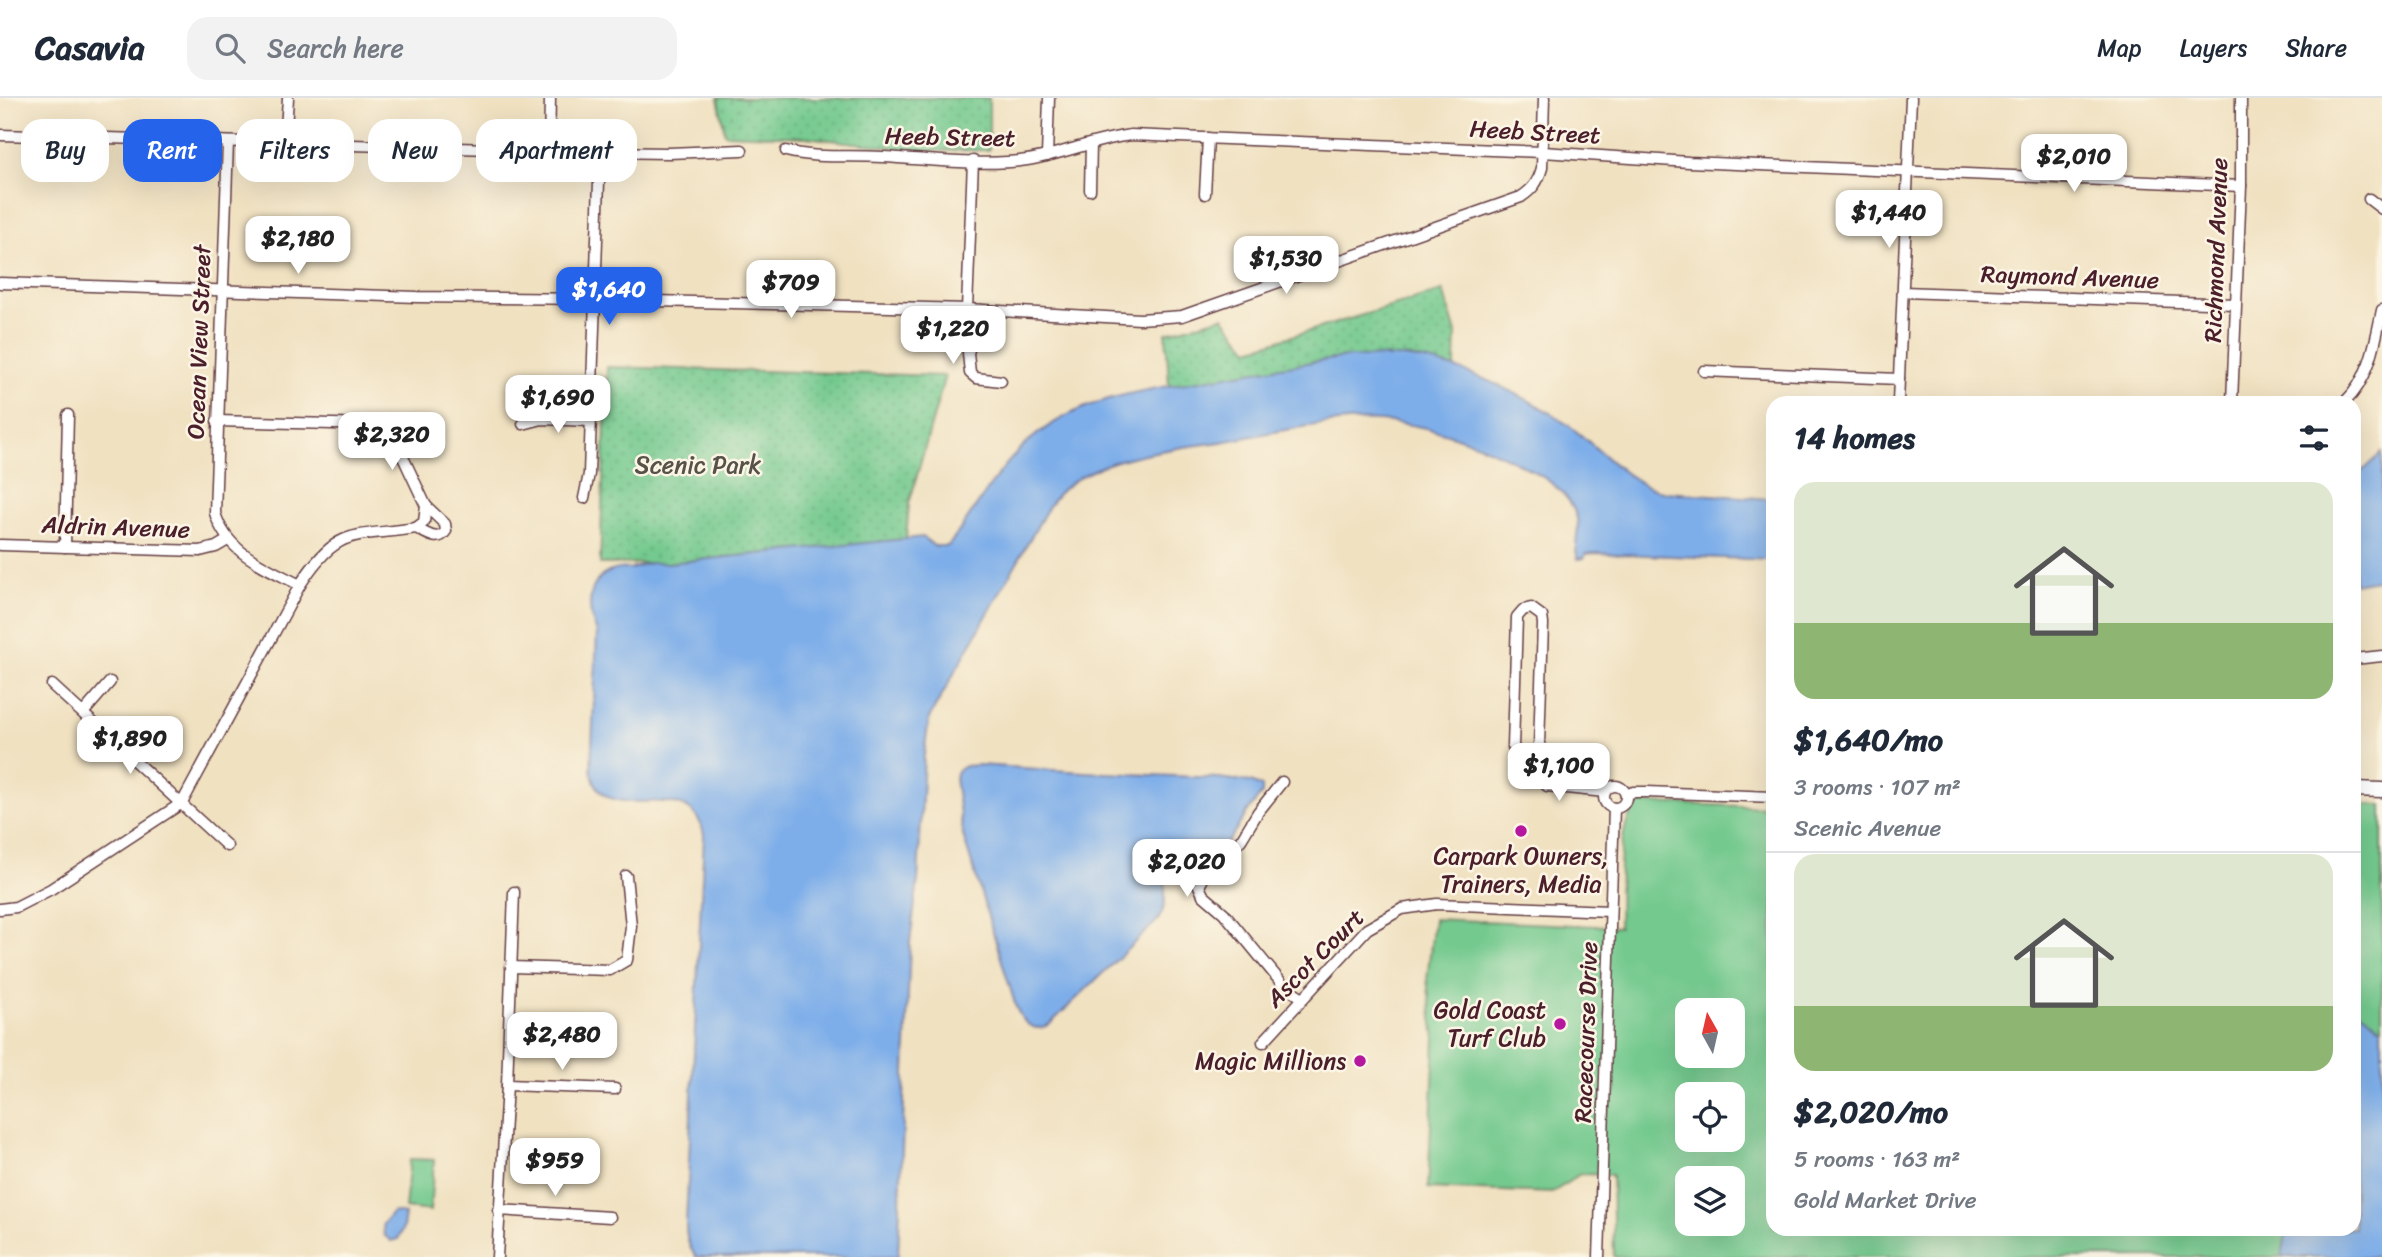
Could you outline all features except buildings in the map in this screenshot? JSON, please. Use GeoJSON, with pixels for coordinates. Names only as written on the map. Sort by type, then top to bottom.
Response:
{"type":"FeatureCollection","features":[{"type":"Feature","properties":{"kind":"street"},"geometry":{"type":"LineString","coordinates":[[287,119],[288,98]]}},
{"type":"Feature","properties":{"kind":"street"},"geometry":{"type":"LineString","coordinates":[[550,98],[550,119]]}},
{"type":"Feature","properties":{"kind":"street"},"geometry":{"type":"LineString","coordinates":[[1047,156],[1049,98]]}},
{"type":"Feature","properties":{"kind":"street"},"geometry":{"type":"LineString","coordinates":[[616,300],[967,309],[1140,319],[1182,316],[1521,197],[1531,190],[1539,179],[1543,152],[1544,98]]}},
{"type":"Feature","properties":{"kind":"street"},"geometry":{"type":"LineString","coordinates":[[1898,396],[1911,98]]}},
{"type":"Feature","properties":{"kind":"street","name":"Richmond Avenue"},"geometry":{"type":"LineString","coordinates":[[2232,396],[2241,186],[2241,98]]}},
{"type":"Feature","properties":{"kind":"street"},"geometry":{"type":"LineString","coordinates":[[0,135],[236,142]]}},
{"type":"Feature","properties":{"kind":"street","name":"Heeb Street"},"geometry":{"type":"LineString","coordinates":[[786,151],[833,158],[1005,162],[1047,156],[1131,135],[2241,186]]}},
{"type":"Feature","properties":{"kind":"street"},"geometry":{"type":"LineString","coordinates":[[1205,194],[1208,138]]}},
{"type":"Feature","properties":{"kind":"street","name":"Ocean View Street"},"geometry":{"type":"LineString","coordinates":[[228,142],[215,513],[219,528],[228,540]]}},
{"type":"Feature","properties":{"kind":"street"},"geometry":{"type":"LineString","coordinates":[[1090,190],[1091,144]]}},
{"type":"Feature","properties":{"kind":"street"},"geometry":{"type":"LineString","coordinates":[[354,147],[476,149]]}},
{"type":"Feature","properties":{"kind":"street"},"geometry":{"type":"LineString","coordinates":[[637,153],[742,150]]}},
{"type":"Feature","properties":{"kind":"street"},"geometry":{"type":"LineString","coordinates":[[967,309],[973,161]]}},
{"type":"Feature","properties":{"kind":"street"},"geometry":{"type":"LineString","coordinates":[[584,498],[589,474],[599,182]]}},
{"type":"Feature","properties":{"kind":"street"},"geometry":{"type":"LineString","coordinates":[[2369,199],[2382,209]]}},
{"type":"Feature","properties":{"kind":"street"},"geometry":{"type":"LineString","coordinates":[[0,283],[417,297],[594,299]]}},
{"type":"Feature","properties":{"kind":"street","name":"Raymond Avenue"},"geometry":{"type":"LineString","coordinates":[[1903,292],[2235,304]]}},
{"type":"Feature","properties":{"kind":"street"},"geometry":{"type":"LineString","coordinates":[[981,310],[968,352],[970,373],[976,378],[1001,381]]}},
{"type":"Feature","properties":{"kind":"street"},"geometry":{"type":"LineString","coordinates":[[2351,396],[2358,389],[2368,368],[2382,310]]}},
{"type":"Feature","properties":{"kind":"street"},"geometry":{"type":"LineString","coordinates":[[1704,371],[1899,379]]}},
{"type":"Feature","properties":{"kind":"street"},"geometry":{"type":"LineString","coordinates":[[65,547],[68,415]]}},
{"type":"Feature","properties":{"kind":"street"},"geometry":{"type":"LineString","coordinates":[[523,424],[542,419],[591,421]]}},
{"type":"Feature","properties":{"kind":"street"},"geometry":{"type":"LineString","coordinates":[[0,909],[16,907],[51,890],[182,803],[300,584],[327,548],[355,535],[416,528],[441,537],[446,531],[445,524],[426,506],[394,438],[385,429],[371,425],[217,421]]}},
{"type":"Feature","properties":{"kind":"street"},"geometry":{"type":"LineString","coordinates":[[416,528],[425,519],[426,506]]}},
{"type":"Feature","properties":{"kind":"street"},"geometry":{"type":"LineString","coordinates":[[228,540],[250,558],[300,584]]}},
{"type":"Feature","properties":{"kind":"street","name":"Aldrin Avenue"},"geometry":{"type":"LineString","coordinates":[[0,545],[200,551],[216,547],[228,540]]}},
{"type":"Feature","properties":{"kind":"street"},"geometry":{"type":"LineString","coordinates":[[1538,776],[1543,624],[1542,616],[1531,608],[1523,610],[1517,617],[1513,747],[1538,776],[1547,786],[1605,792]]}},
{"type":"Feature","properties":{"kind":"street"},"geometry":{"type":"LineString","coordinates":[[2361,658],[2382,656]]}},
{"type":"Feature","properties":{"kind":"street"},"geometry":{"type":"LineString","coordinates":[[83,712],[110,682]]}},
{"type":"Feature","properties":{"kind":"street"},"geometry":{"type":"LineString","coordinates":[[52,685],[227,846]]}},
{"type":"Feature","properties":{"kind":"street"},"geometry":{"type":"LineString","coordinates":[[1282,782],[1258,812],[1241,840],[1204,877],[1199,886],[1203,895],[1224,913],[1284,986],[1303,998]]}},
{"type":"Feature","properties":{"kind":"street"},"geometry":{"type":"LineString","coordinates":[[1617,786],[1623,789],[1626,795],[1622,806],[1614,808],[1606,804],[1605,792],[1609,787],[1617,786]]}},
{"type":"Feature","properties":{"kind":"street"},"geometry":{"type":"LineString","coordinates":[[2361,789],[2382,790]]}},
{"type":"Feature","properties":{"kind":"street"},"geometry":{"type":"LineString","coordinates":[[1626,795],[1633,792],[1766,797]]}},
{"type":"Feature","properties":{"kind":"street","name":"Racecourse Drive"},"geometry":{"type":"LineString","coordinates":[[1599,1257],[1614,808]]}},
{"type":"Feature","properties":{"kind":"street"},"geometry":{"type":"LineString","coordinates":[[511,967],[610,970],[627,960],[631,926],[626,876]]}},
{"type":"Feature","properties":{"kind":"street"},"geometry":{"type":"LineString","coordinates":[[497,1257],[514,892]]}},
{"type":"Feature","properties":{"kind":"street","name":"Ascot Court"},"geometry":{"type":"LineString","coordinates":[[1263,1042],[1367,929],[1402,909],[1437,904],[1610,911]]}},
{"type":"Feature","properties":{"kind":"street"},"geometry":{"type":"LineString","coordinates":[[507,1086],[615,1089]]}},
{"type":"Feature","properties":{"kind":"street"},"geometry":{"type":"LineString","coordinates":[[498,1210],[610,1217]]}},
{"type":"Feature","properties":{"kind":"green space"},"geometry":{"type":"Polygon","coordinates":[[[718,98],[989,98],[989,150],[921,151],[806,137],[725,134],[718,98]]]}},
{"type":"Feature","properties":{"kind":"green space"},"geometry":{"type":"Polygon","coordinates":[[[1443,291],[1456,333],[1455,368],[1410,357],[1347,357],[1169,386],[1166,333],[1223,317],[1249,349],[1443,291]]]}},
{"type":"Feature","properties":{"kind":"green space","name":"Scenic Park"},"geometry":{"type":"Polygon","coordinates":[[[607,367],[945,376],[909,504],[906,539],[669,563],[600,564],[607,367]]]}},
{"type":"Feature","properties":{"kind":"green space","name":"Gold Coast Turf Club"},"geometry":{"type":"Polygon","coordinates":[[[1642,803],[1766,807],[1766,1236],[2361,1236],[2361,804],[2382,805],[2382,1257],[1614,1257],[1612,1175],[1580,1174],[1552,1193],[1428,1188],[1435,1038],[1427,980],[1434,919],[1619,927],[1620,860],[1626,824],[1633,811],[1642,803]]]}},
{"type":"Feature","properties":{"kind":"green space"},"geometry":{"type":"Polygon","coordinates":[[[410,1159],[434,1160],[430,1211],[405,1208],[410,1159]]]}},
{"type":"Feature","properties":{"kind":"water"},"geometry":{"type":"Polygon","coordinates":[[[1347,357],[1396,357],[1430,361],[1472,374],[1552,414],[1624,472],[1649,487],[1663,492],[1766,499],[1766,560],[1593,553],[1578,559],[1578,527],[1574,510],[1550,482],[1522,465],[1483,447],[1407,424],[1368,420],[1333,422],[1161,451],[1115,462],[1074,481],[1058,494],[1047,509],[929,718],[924,755],[918,880],[910,942],[898,1257],[696,1257],[688,1241],[686,1223],[704,835],[696,815],[682,805],[611,798],[598,788],[591,769],[597,632],[590,603],[595,585],[608,572],[652,563],[923,537],[934,546],[948,546],[1006,464],[1030,440],[1070,414],[1135,392],[1347,357]]]}},
{"type":"Feature","properties":{"kind":"water"},"geometry":{"type":"Polygon","coordinates":[[[2382,453],[2382,579],[2361,583],[2361,471],[2382,453]]]}},
{"type":"Feature","properties":{"kind":"water"},"geometry":{"type":"Polygon","coordinates":[[[965,766],[1218,778],[1251,782],[1262,787],[1262,794],[1214,858],[1201,869],[1175,872],[1167,879],[1164,906],[1158,920],[1051,1023],[1039,1028],[1030,1026],[1016,1007],[963,835],[955,778],[957,771],[965,766]]]}},
{"type":"Feature","properties":{"kind":"water"},"geometry":{"type":"Polygon","coordinates":[[[2361,1012],[2382,1029],[2382,1257],[2282,1257],[2286,1236],[2361,1236],[2361,1012]]]}},
{"type":"Feature","properties":{"kind":"water"},"geometry":{"type":"Polygon","coordinates":[[[393,1212],[405,1214],[398,1239],[391,1241],[384,1235],[383,1224],[393,1212]]]}},
{"type":"Feature","properties":{"kind":"place","name":"Carpark Owners, Trainers, Media"},"geometry":{"type":"Point","coordinates":[1521,831]}},
{"type":"Feature","properties":{"kind":"place","name":"Gold Coast Turf Club"},"geometry":{"type":"Point","coordinates":[1560,1024]}},
{"type":"Feature","properties":{"kind":"place","name":"Magic Millions"},"geometry":{"type":"Point","coordinates":[1360,1061]}}]}
